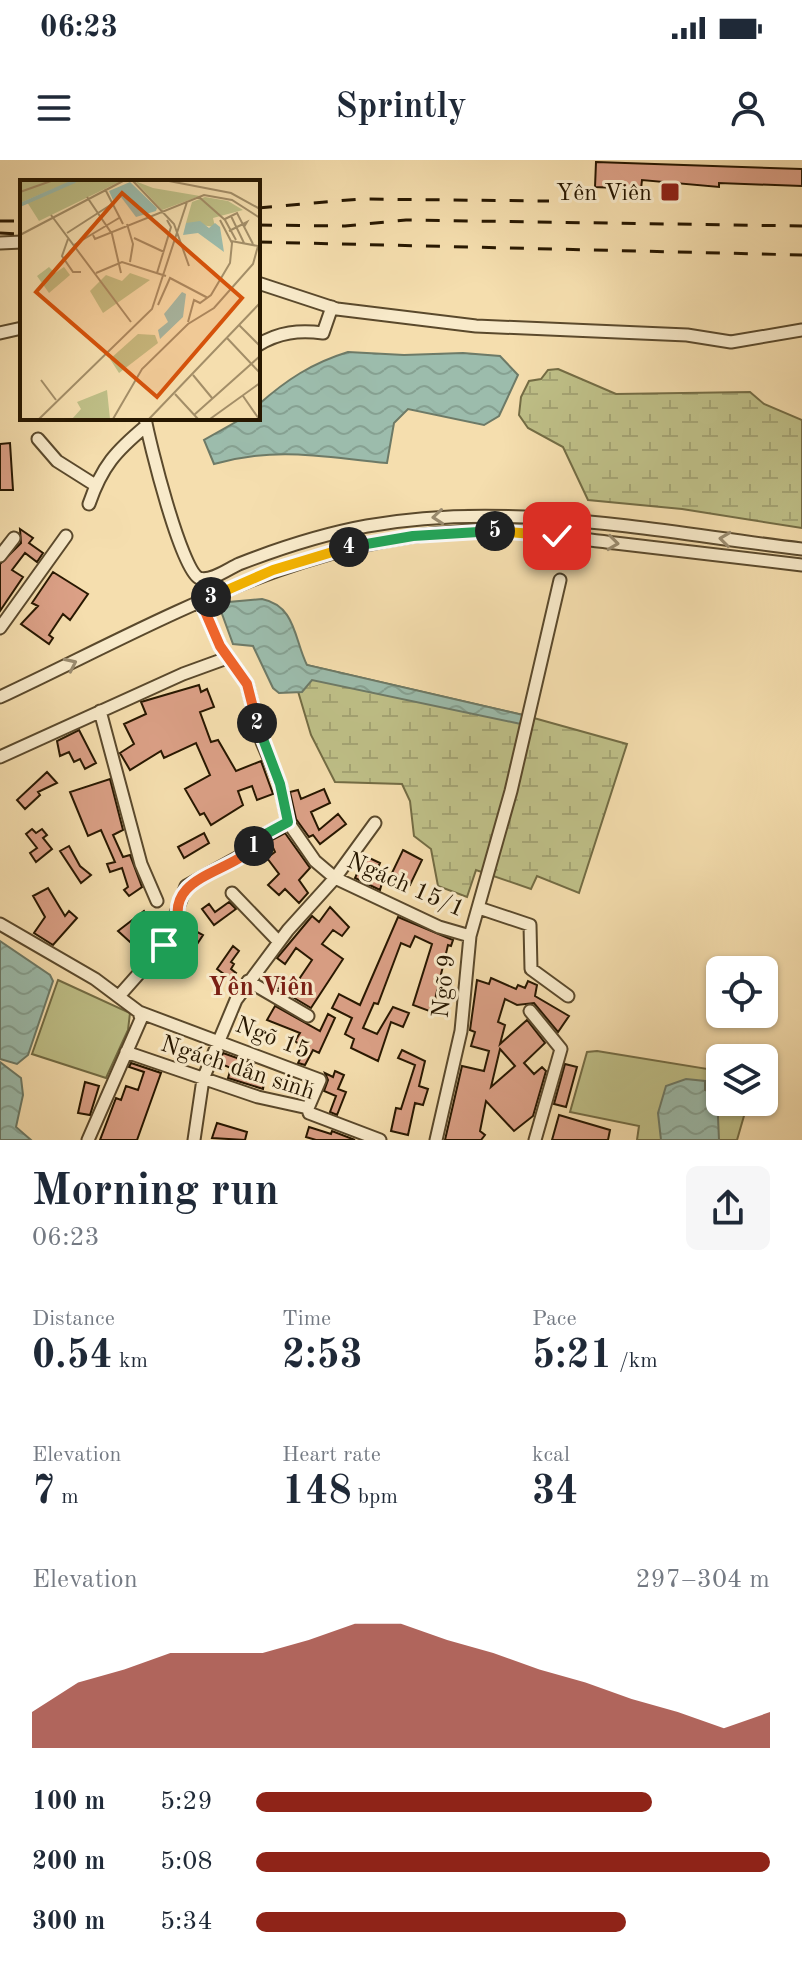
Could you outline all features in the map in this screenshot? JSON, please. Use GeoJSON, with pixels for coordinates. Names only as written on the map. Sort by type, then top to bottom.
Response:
{"type":"FeatureCollection","features":[{"type":"Feature","properties":{"kind":"street"},"geometry":{"type":"LineString","coordinates":[[0,243],[20,242]]}},
{"type":"Feature","properties":{"kind":"street"},"geometry":{"type":"LineString","coordinates":[[260,284],[332,307],[476,326],[687,335],[731,342],[802,330]]}},
{"type":"Feature","properties":{"kind":"street"},"geometry":{"type":"LineString","coordinates":[[260,344],[271,337],[300,330],[323,333],[332,307]]}},
{"type":"Feature","properties":{"kind":"street"},"geometry":{"type":"LineString","coordinates":[[0,333],[20,328]]}},
{"type":"Feature","properties":{"kind":"street"},"geometry":{"type":"LineString","coordinates":[[89,504],[100,471],[146,422]]}},
{"type":"Feature","properties":{"kind":"street"},"geometry":{"type":"LineString","coordinates":[[146,422],[150,451],[183,550],[192,571],[199,578],[210,578],[264,555],[338,532],[441,517],[494,515],[547,518],[802,549]]}},
{"type":"Feature","properties":{"kind":"street"},"geometry":{"type":"LineString","coordinates":[[38,439],[57,461],[95,485]]}},
{"type":"Feature","properties":{"kind":"street"},"geometry":{"type":"LineString","coordinates":[[0,697],[273,570],[342,549],[413,536],[488,531],[802,565]]}},
{"type":"Feature","properties":{"kind":"street"},"geometry":{"type":"LineString","coordinates":[[338,532],[342,549]]}},
{"type":"Feature","properties":{"kind":"street"},"geometry":{"type":"LineString","coordinates":[[0,628],[66,536]]}},
{"type":"Feature","properties":{"kind":"street"},"geometry":{"type":"LineString","coordinates":[[0,556],[14,538]]}},
{"type":"Feature","properties":{"kind":"street","name":"Ngõ 9"},"geometry":{"type":"LineString","coordinates":[[436,1140],[461,1031],[470,936],[511,791],[560,580]]}},
{"type":"Feature","properties":{"kind":"street","name":"Ngách 15/1"},"geometry":{"type":"LineString","coordinates":[[201,602],[227,658],[247,684],[255,705],[259,733],[280,784],[288,822],[315,861],[335,878],[439,927],[470,936]]}},
{"type":"Feature","properties":{"kind":"street"},"geometry":{"type":"LineString","coordinates":[[0,757],[227,658]]}},
{"type":"Feature","properties":{"kind":"street"},"geometry":{"type":"LineString","coordinates":[[100,711],[141,864],[157,901]]}},
{"type":"Feature","properties":{"kind":"street"},"geometry":{"type":"LineString","coordinates":[[119,996],[180,927],[176,913],[186,886],[253,849],[255,840],[288,822]]}},
{"type":"Feature","properties":{"kind":"street"},"geometry":{"type":"LineString","coordinates":[[194,1140],[203,1079],[217,1039],[248,981],[335,878],[375,823]]}},
{"type":"Feature","properties":{"kind":"street"},"geometry":{"type":"LineString","coordinates":[[232,893],[279,942]]}},
{"type":"Feature","properties":{"kind":"street"},"geometry":{"type":"LineString","coordinates":[[479,908],[530,925],[531,969],[568,996]]}},
{"type":"Feature","properties":{"kind":"street","name":"Ngõ 15"},"geometry":{"type":"LineString","coordinates":[[0,924],[119,996],[139,1012],[320,1080],[308,1108]]}},
{"type":"Feature","properties":{"kind":"street"},"geometry":{"type":"LineString","coordinates":[[248,981],[308,1016]]}},
{"type":"Feature","properties":{"kind":"street"},"geometry":{"type":"LineString","coordinates":[[530,1011],[561,1049],[535,1140]]}},
{"type":"Feature","properties":{"kind":"street"},"geometry":{"type":"LineString","coordinates":[[88,1140],[141,1019],[139,1012]]}},
{"type":"Feature","properties":{"kind":"street","name":"Ngách dân sinh"},"geometry":{"type":"LineString","coordinates":[[126,1052],[203,1079],[308,1108],[309,1113],[380,1140]]}},
{"type":"Feature","properties":{"kind":"green space"},"geometry":{"type":"Polygon","coordinates":[[[558,369],[616,394],[750,392],[764,404],[802,420],[802,528],[682,509],[588,500],[563,447],[528,428],[519,415],[521,397],[529,381],[541,379],[548,370],[558,369]]]}},
{"type":"Feature","properties":{"kind":"green space"},"geometry":{"type":"Polygon","coordinates":[[[289,661],[523,715],[627,744],[579,893],[537,876],[531,889],[476,870],[467,897],[438,886],[431,849],[414,836],[410,801],[402,784],[335,782],[311,735],[289,661]]]}},
{"type":"Feature","properties":{"kind":"green space"},"geometry":{"type":"Polygon","coordinates":[[[58,980],[130,1013],[128,1030],[106,1078],[32,1054],[58,980]]]}},
{"type":"Feature","properties":{"kind":"green space"},"geometry":{"type":"Polygon","coordinates":[[[587,1052],[706,1069],[706,1116],[744,1116],[737,1140],[637,1140],[639,1126],[570,1112],[587,1052]]]}},
{"type":"Feature","properties":{"kind":"water"},"geometry":{"type":"Polygon","coordinates":[[[348,352],[500,356],[518,375],[499,416],[484,425],[408,409],[394,423],[387,463],[281,454],[214,464],[204,440],[239,420],[260,420],[260,403],[300,373],[348,352]]]}},
{"type":"Feature","properties":{"kind":"water"},"geometry":{"type":"Polygon","coordinates":[[[262,599],[273,603],[288,616],[307,665],[523,715],[521,724],[312,680],[302,692],[279,693],[273,688],[253,646],[233,644],[218,603],[262,599]]]}},
{"type":"Feature","properties":{"kind":"water"},"geometry":{"type":"Polygon","coordinates":[[[0,941],[50,975],[53,981],[28,1055],[17,1064],[0,1059],[0,941]]]}},
{"type":"Feature","properties":{"kind":"water"},"geometry":{"type":"Polygon","coordinates":[[[0,1062],[21,1078],[23,1095],[16,1127],[31,1140],[0,1140],[0,1062]]]}},
{"type":"Feature","properties":{"kind":"water"},"geometry":{"type":"Polygon","coordinates":[[[686,1079],[705,1081],[706,1116],[718,1116],[719,1140],[661,1140],[658,1113],[666,1086],[686,1079]]]}},
{"type":"Feature","properties":{"kind":"building"},"geometry":{"type":"Polygon","coordinates":[[[596,162],[802,169],[802,186],[719,183],[719,187],[642,180],[641,189],[595,187],[596,162]]]}},
{"type":"Feature","properties":{"kind":"building"},"geometry":{"type":"Polygon","coordinates":[[[10,443],[13,490],[0,490],[0,444],[10,443]]]}},
{"type":"Feature","properties":{"kind":"building"},"geometry":{"type":"Polygon","coordinates":[[[20,529],[33,538],[29,543],[43,553],[37,562],[25,553],[12,570],[23,577],[0,611],[0,564],[21,543],[20,529]]]}},
{"type":"Feature","properties":{"kind":"building"},"geometry":{"type":"Polygon","coordinates":[[[53,572],[88,594],[70,620],[63,614],[49,635],[53,638],[49,644],[21,624],[38,606],[32,603],[53,572]]]}},
{"type":"Feature","properties":{"kind":"building"},"geometry":{"type":"Polygon","coordinates":[[[199,685],[201,692],[207,689],[214,707],[200,712],[211,742],[218,740],[236,771],[261,761],[273,794],[257,800],[252,786],[238,791],[243,805],[211,825],[204,813],[200,815],[185,789],[210,775],[196,743],[164,758],[161,751],[130,770],[120,753],[134,744],[124,724],[146,714],[141,702],[199,685]]]}},
{"type":"Feature","properties":{"kind":"building"},"geometry":{"type":"Polygon","coordinates":[[[79,730],[96,763],[85,769],[80,759],[74,762],[69,752],[60,756],[57,741],[79,730]]]}},
{"type":"Feature","properties":{"kind":"building"},"geometry":{"type":"Polygon","coordinates":[[[47,772],[57,783],[38,792],[40,795],[25,809],[17,800],[47,772]]]}},
{"type":"Feature","properties":{"kind":"building"},"geometry":{"type":"Polygon","coordinates":[[[110,779],[123,830],[113,835],[123,857],[130,855],[142,887],[129,896],[124,890],[128,887],[122,868],[110,872],[107,864],[115,862],[101,830],[88,836],[70,792],[110,779]]]}},
{"type":"Feature","properties":{"kind":"building"},"geometry":{"type":"Polygon","coordinates":[[[324,789],[330,803],[311,812],[319,830],[338,814],[346,824],[320,844],[313,835],[309,837],[296,819],[290,792],[298,790],[301,799],[324,789]]]}},
{"type":"Feature","properties":{"kind":"building"},"geometry":{"type":"Polygon","coordinates":[[[32,829],[36,833],[42,829],[47,835],[43,838],[52,849],[36,862],[30,853],[37,848],[26,834],[32,829]]]}},
{"type":"Feature","properties":{"kind":"building"},"geometry":{"type":"Polygon","coordinates":[[[204,833],[209,843],[184,858],[178,847],[204,833]]]}},
{"type":"Feature","properties":{"kind":"building"},"geometry":{"type":"Polygon","coordinates":[[[285,833],[310,868],[299,880],[308,893],[299,903],[285,889],[279,895],[268,885],[279,874],[267,858],[275,852],[270,841],[285,833]]]}},
{"type":"Feature","properties":{"kind":"building"},"geometry":{"type":"Polygon","coordinates":[[[69,846],[80,866],[91,875],[81,883],[60,851],[69,846]]]}},
{"type":"Feature","properties":{"kind":"building"},"geometry":{"type":"Polygon","coordinates":[[[403,850],[422,860],[410,885],[391,875],[403,850]]]}},
{"type":"Feature","properties":{"kind":"building"},"geometry":{"type":"Polygon","coordinates":[[[365,856],[380,863],[373,879],[382,883],[380,890],[355,878],[365,856]]]}},
{"type":"Feature","properties":{"kind":"building"},"geometry":{"type":"Polygon","coordinates":[[[48,888],[65,916],[69,911],[77,918],[53,945],[34,933],[45,917],[33,896],[48,888]]]}},
{"type":"Feature","properties":{"kind":"building"},"geometry":{"type":"Polygon","coordinates":[[[229,902],[236,909],[214,925],[202,909],[209,904],[215,912],[229,902]]]}},
{"type":"Feature","properties":{"kind":"building"},"geometry":{"type":"Polygon","coordinates":[[[330,907],[349,927],[342,936],[333,930],[322,944],[343,959],[311,1008],[276,987],[281,979],[293,988],[312,960],[296,948],[285,964],[277,958],[312,916],[319,922],[330,907]]]}},
{"type":"Feature","properties":{"kind":"building"},"geometry":{"type":"Polygon","coordinates":[[[144,911],[152,923],[130,942],[118,931],[144,911]]]}},
{"type":"Feature","properties":{"kind":"building"},"geometry":{"type":"Polygon","coordinates":[[[398,917],[453,940],[451,946],[448,945],[432,1012],[413,1005],[432,944],[415,936],[410,947],[401,943],[378,1004],[374,1003],[363,1028],[377,1034],[393,1007],[409,1013],[403,1027],[391,1022],[378,1061],[351,1048],[354,1039],[345,1034],[352,1018],[332,1008],[339,994],[360,1005],[398,917]]]}},
{"type":"Feature","properties":{"kind":"building"},"geometry":{"type":"Polygon","coordinates":[[[188,927],[203,935],[186,961],[171,953],[188,927]]]}},
{"type":"Feature","properties":{"kind":"building"},"geometry":{"type":"Polygon","coordinates":[[[233,946],[239,951],[231,962],[234,964],[231,969],[236,973],[231,979],[217,969],[233,946]]]}},
{"type":"Feature","properties":{"kind":"building"},"geometry":{"type":"Polygon","coordinates":[[[491,978],[516,989],[518,985],[525,988],[528,981],[537,985],[535,996],[569,1016],[558,1032],[534,1003],[517,1005],[505,999],[498,1022],[505,1025],[500,1044],[527,1020],[545,1043],[524,1063],[534,1074],[542,1067],[546,1071],[533,1116],[514,1131],[486,1101],[480,1131],[485,1135],[481,1140],[445,1140],[462,1066],[484,1071],[489,1051],[471,1046],[475,1032],[470,1030],[477,980],[489,984],[491,978]],[[500,1049],[491,1087],[515,1066],[500,1049]]]}},
{"type":"Feature","properties":{"kind":"building"},"geometry":{"type":"Polygon","coordinates":[[[275,1006],[320,1031],[328,1014],[335,1018],[319,1053],[313,1050],[305,1065],[298,1063],[305,1049],[295,1041],[300,1033],[267,1020],[275,1006]]]}},
{"type":"Feature","properties":{"kind":"building"},"geometry":{"type":"Polygon","coordinates":[[[402,1050],[425,1061],[419,1086],[428,1089],[423,1105],[415,1103],[408,1135],[391,1131],[396,1108],[401,1109],[415,1065],[398,1058],[402,1050]]]}},
{"type":"Feature","properties":{"kind":"building"},"geometry":{"type":"Polygon","coordinates":[[[223,1053],[254,1064],[251,1073],[259,1076],[257,1082],[264,1084],[263,1089],[228,1078],[231,1068],[219,1063],[223,1053]]]}},
{"type":"Feature","properties":{"kind":"building"},"geometry":{"type":"Polygon","coordinates":[[[131,1063],[161,1073],[137,1140],[100,1140],[116,1098],[121,1100],[126,1086],[138,1090],[144,1072],[129,1067],[131,1063]]]}},
{"type":"Feature","properties":{"kind":"building"},"geometry":{"type":"Polygon","coordinates":[[[565,1064],[577,1067],[566,1107],[554,1104],[565,1064]]]}},
{"type":"Feature","properties":{"kind":"building"},"geometry":{"type":"Polygon","coordinates":[[[335,1071],[344,1075],[338,1089],[346,1092],[337,1115],[330,1112],[336,1096],[324,1091],[328,1080],[325,1073],[333,1077],[335,1071]]]}},
{"type":"Feature","properties":{"kind":"building"},"geometry":{"type":"Polygon","coordinates":[[[85,1082],[99,1086],[90,1115],[78,1113],[85,1082]]]}},
{"type":"Feature","properties":{"kind":"building"},"geometry":{"type":"Polygon","coordinates":[[[559,1115],[610,1130],[608,1140],[552,1140],[559,1115]]]}},
{"type":"Feature","properties":{"kind":"building"},"geometry":{"type":"Polygon","coordinates":[[[217,1123],[247,1132],[245,1140],[212,1138],[217,1123]]]}},
{"type":"Feature","properties":{"kind":"building"},"geometry":{"type":"Polygon","coordinates":[[[309,1127],[331,1134],[332,1131],[355,1140],[316,1140],[306,1137],[309,1127]]]}},
{"type":"Feature","properties":{"kind":"railway"},"geometry":{"type":"LineString","coordinates":[[260,208],[360,199],[549,201]]}},
{"type":"Feature","properties":{"kind":"railway"},"geometry":{"type":"LineString","coordinates":[[260,225],[345,226],[406,220],[802,226]]}},
{"type":"Feature","properties":{"kind":"railway"},"geometry":{"type":"LineString","coordinates":[[0,221],[20,221]]}},
{"type":"Feature","properties":{"kind":"railway"},"geometry":{"type":"LineString","coordinates":[[0,233],[20,234]]}},
{"type":"Feature","properties":{"kind":"railway"},"geometry":{"type":"LineString","coordinates":[[260,242],[802,255]]}},
{"type":"Feature","properties":{"kind":"place","name":"Yên Viên"},"geometry":{"type":"Point","coordinates":[670,192]}},
{"type":"Feature","properties":{"kind":"district","name":"Yên Viên"},"geometry":{"type":"Point","coordinates":[261,986]}},
{"type":"Feature","properties":{"kind":"route"},"geometry":{"type":"LineString","coordinates":[[164,945],[180,927],[176,913],[186,886],[253,849],[255,840],[288,822],[280,784],[259,733],[255,705],[247,684],[220,646],[201,602],[308,558],[377,542],[450,532],[518,532],[557,536]]}}]}
